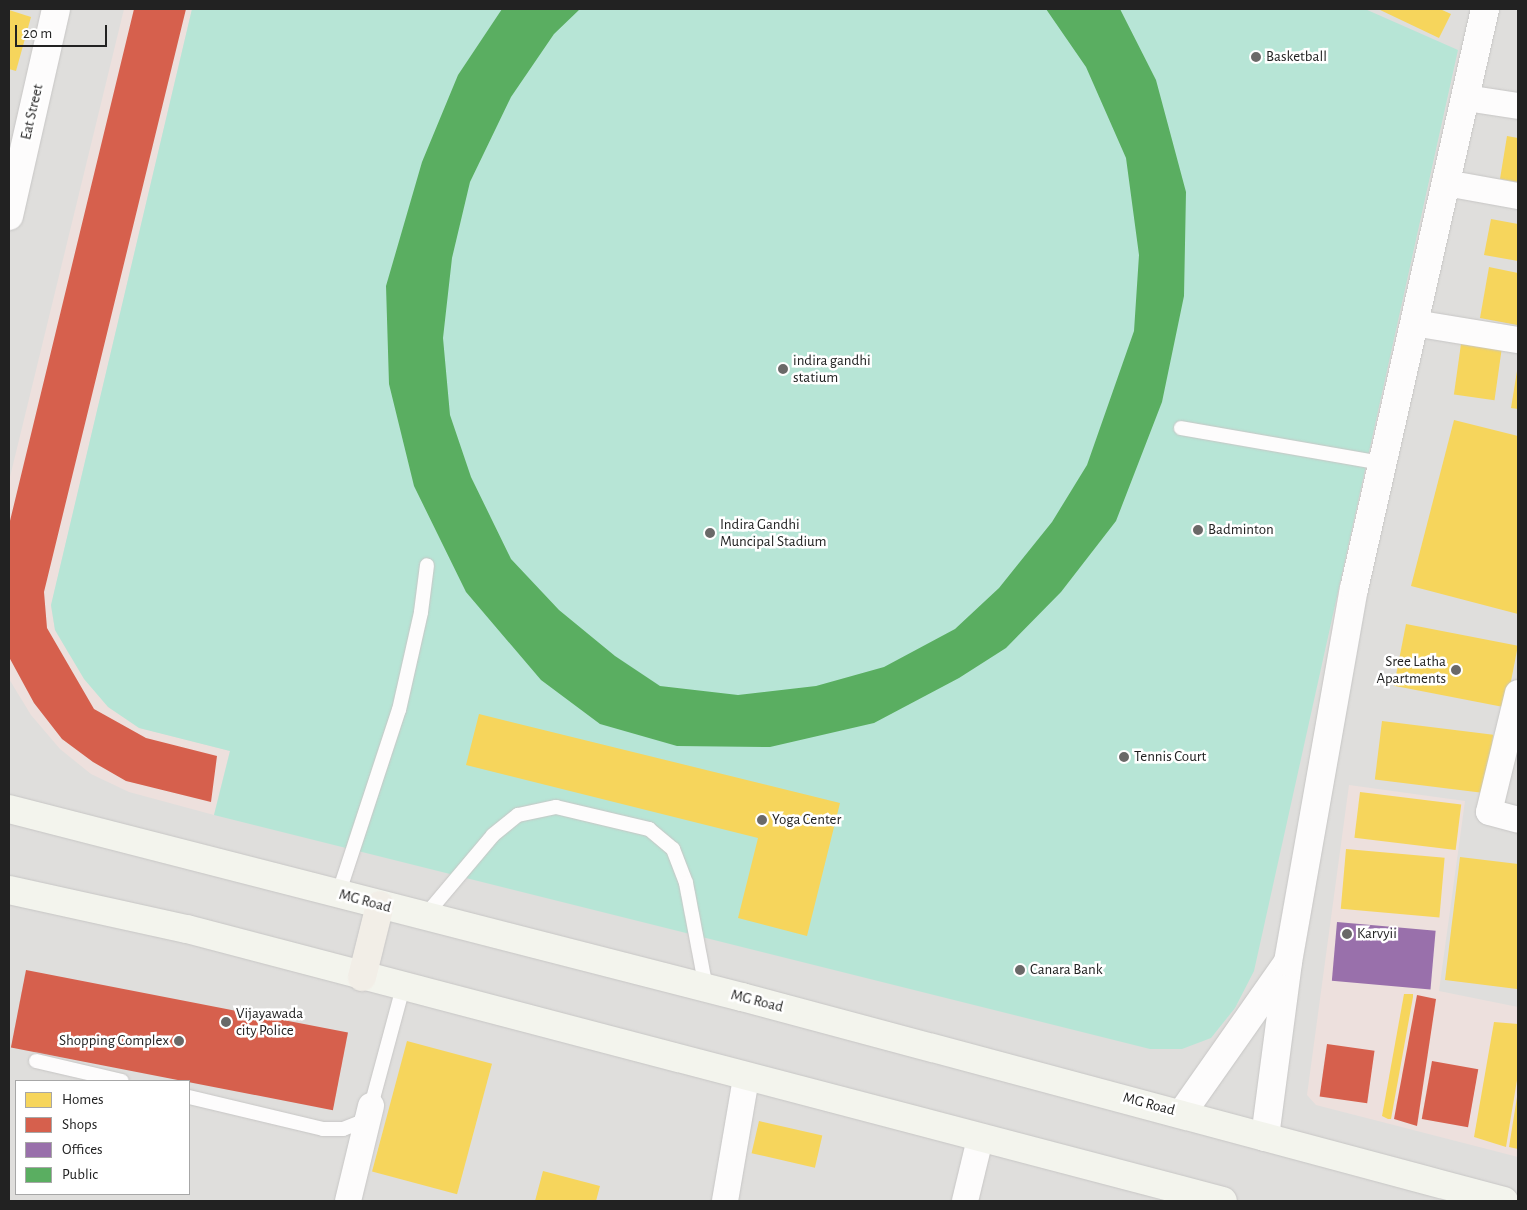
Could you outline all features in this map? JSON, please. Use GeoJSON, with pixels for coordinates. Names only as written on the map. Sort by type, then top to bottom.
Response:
{"type":"FeatureCollection","features":[{"type":"Feature","properties":{"kind":"main road","name":"MG Road"},"geometry":{"type":"LineString","coordinates":[[9,808],[1182,1113],[1504,1201]]}},
{"type":"Feature","properties":{"kind":"main road"},"geometry":{"type":"LineString","coordinates":[[9,890],[187,929],[980,1140],[1181,1197],[1223,1201]]}},
{"type":"Feature","properties":{"kind":"main road"},"geometry":{"type":"LineString","coordinates":[[362,977],[380,906]]}},
{"type":"Feature","properties":{"kind":"street","name":"Eat Street"},"geometry":{"type":"LineString","coordinates":[[9,216],[56,9]]}},
{"type":"Feature","properties":{"kind":"street"},"geometry":{"type":"LineString","coordinates":[[1265,1137],[1288,962],[1354,589],[1485,9]]}},
{"type":"Feature","properties":{"kind":"street"},"geometry":{"type":"LineString","coordinates":[[1466,98],[1518,106]]}},
{"type":"Feature","properties":{"kind":"street"},"geometry":{"type":"LineString","coordinates":[[1446,183],[1518,196]]}},
{"type":"Feature","properties":{"kind":"street"},"geometry":{"type":"LineString","coordinates":[[1414,323],[1518,340]]}},
{"type":"Feature","properties":{"kind":"street"},"geometry":{"type":"LineString","coordinates":[[1518,694],[1489,812],[1518,820]]}},
{"type":"Feature","properties":{"kind":"street"},"geometry":{"type":"LineString","coordinates":[[1182,1113],[1288,962]]}},
{"type":"Feature","properties":{"kind":"street"},"geometry":{"type":"LineString","coordinates":[[724,1201],[746,1078]]}},
{"type":"Feature","properties":{"kind":"street"},"geometry":{"type":"LineString","coordinates":[[348,1201],[371,1106]]}},
{"type":"Feature","properties":{"kind":"street"},"geometry":{"type":"LineString","coordinates":[[965,1201],[980,1140]]}},
{"type":"Feature","properties":{"kind":"lane"},"geometry":{"type":"LineString","coordinates":[[1181,428],[1381,463]]}},
{"type":"Feature","properties":{"kind":"lane"},"geometry":{"type":"LineString","coordinates":[[338,894],[399,710],[421,612],[427,565]]}},
{"type":"Feature","properties":{"kind":"lane"},"geometry":{"type":"LineString","coordinates":[[424,917],[493,834],[518,816],[556,807],[649,829],[673,848],[686,883],[706,988]]}},
{"type":"Feature","properties":{"kind":"lane"},"geometry":{"type":"LineString","coordinates":[[190,1097],[323,1129],[343,1129],[359,1122],[371,1106],[403,987]]}},
{"type":"Feature","properties":{"kind":"lane"},"geometry":{"type":"LineString","coordinates":[[36,1061],[118,1080]]}},
{"type":"Feature","properties":{"kind":"shaded area","name":"Indira Gandhi Muncipal Stadium"},"geometry":{"type":"Polygon","coordinates":[[[9,9],[1518,9],[1518,1201],[9,1201],[9,9]]]}},
{"type":"Feature","properties":{"kind":"shaded area"},"geometry":{"type":"Polygon","coordinates":[[[124,9],[192,9],[51,606],[55,630],[69,654],[140,728],[230,751],[214,815],[129,792],[91,774],[60,749],[31,715],[9,679],[9,481],[124,9]]]}},
{"type":"Feature","properties":{"kind":"shaded area"},"geometry":{"type":"Polygon","coordinates":[[[1349,785],[1465,801],[1439,991],[1518,1007],[1518,1157],[1316,1105],[1307,1095],[1349,785]]]}},
{"type":"Feature","properties":{"kind":"green space","name":"Indira Gandhi Muncipal Stadium"},"geometry":{"type":"Polygon","coordinates":[[[192,9],[1365,9],[1458,50],[1254,971],[1235,1008],[1211,1038],[1182,1049],[1150,1049],[214,815],[230,751],[139,728],[108,707],[84,679],[55,630],[51,605],[192,9]]]}},
{"type":"Feature","properties":{"kind":"building: Homes"},"geometry":{"type":"Polygon","coordinates":[[[1378,9],[1440,9],[1451,14],[1439,38],[1378,9]]]}},
{"type":"Feature","properties":{"kind":"building: Homes"},"geometry":{"type":"Polygon","coordinates":[[[9,10],[31,17],[16,71],[9,69],[9,10]]]}},
{"type":"Feature","properties":{"kind":"building: Homes"},"geometry":{"type":"Polygon","coordinates":[[[1507,136],[1518,138],[1518,182],[1500,179],[1507,136]]]}},
{"type":"Feature","properties":{"kind":"building: Homes"},"geometry":{"type":"Polygon","coordinates":[[[1491,219],[1518,224],[1518,261],[1484,255],[1491,219]]]}},
{"type":"Feature","properties":{"kind":"building: Homes"},"geometry":{"type":"Polygon","coordinates":[[[1489,267],[1518,273],[1517,325],[1480,318],[1489,267]]]}},
{"type":"Feature","properties":{"kind":"building: Homes"},"geometry":{"type":"Polygon","coordinates":[[[1461,344],[1502,350],[1495,400],[1454,395],[1461,344]]]}},
{"type":"Feature","properties":{"kind":"building: Homes"},"geometry":{"type":"Polygon","coordinates":[[[1518,371],[1518,409],[1511,408],[1518,371]]]}},
{"type":"Feature","properties":{"kind":"building: Homes"},"geometry":{"type":"Polygon","coordinates":[[[1454,420],[1518,436],[1518,614],[1411,586],[1454,420]]]}},
{"type":"Feature","properties":{"kind":"building: Homes","name":"Sree Latha Apartments"},"geometry":{"type":"Polygon","coordinates":[[[1406,624],[1518,646],[1506,708],[1394,686],[1406,624]]]}},
{"type":"Feature","properties":{"kind":"building: Homes","name":"Yoga Center"},"geometry":{"type":"Polygon","coordinates":[[[479,714],[840,803],[807,936],[738,918],[758,838],[466,765],[479,714]]]}},
{"type":"Feature","properties":{"kind":"building: Homes"},"geometry":{"type":"Polygon","coordinates":[[[1382,721],[1493,735],[1486,793],[1375,780],[1382,721]]]}},
{"type":"Feature","properties":{"kind":"building: Homes"},"geometry":{"type":"Polygon","coordinates":[[[1360,792],[1461,804],[1456,850],[1354,838],[1360,792]]]}},
{"type":"Feature","properties":{"kind":"building: Homes"},"geometry":{"type":"Polygon","coordinates":[[[1346,849],[1445,858],[1439,917],[1341,909],[1346,849]]]}},
{"type":"Feature","properties":{"kind":"building: Homes"},"geometry":{"type":"Polygon","coordinates":[[[1460,857],[1518,864],[1517,989],[1445,980],[1460,857]]]}},
{"type":"Feature","properties":{"kind":"building: Homes"},"geometry":{"type":"Polygon","coordinates":[[[1404,994],[1413,994],[1413,997],[1391,1119],[1388,1119],[1382,1116],[1404,994]]]}},
{"type":"Feature","properties":{"kind":"building: Homes"},"geometry":{"type":"Polygon","coordinates":[[[1494,1022],[1518,1024],[1518,1074],[1506,1147],[1474,1137],[1494,1022]]]}},
{"type":"Feature","properties":{"kind":"building: Homes"},"geometry":{"type":"Polygon","coordinates":[[[407,1041],[492,1064],[457,1194],[372,1171],[407,1041]]]}},
{"type":"Feature","properties":{"kind":"building: Homes"},"geometry":{"type":"Polygon","coordinates":[[[1518,1098],[1518,1149],[1509,1147],[1518,1098]]]}},
{"type":"Feature","properties":{"kind":"building: Homes"},"geometry":{"type":"Polygon","coordinates":[[[759,1121],[822,1136],[815,1168],[752,1153],[759,1121]]]}},
{"type":"Feature","properties":{"kind":"building: Homes"},"geometry":{"type":"Polygon","coordinates":[[[543,1171],[600,1186],[596,1201],[535,1201],[543,1171]]]}},
{"type":"Feature","properties":{"kind":"building: Shops"},"geometry":{"type":"Polygon","coordinates":[[[134,9],[186,9],[44,592],[47,628],[94,709],[146,738],[217,756],[211,802],[126,781],[93,762],[62,739],[34,703],[9,657],[9,525],[134,9]]]}},
{"type":"Feature","properties":{"kind":"building: Shops","name":"Shopping Complex"},"geometry":{"type":"Polygon","coordinates":[[[26,970],[348,1033],[333,1110],[190,1082],[190,1080],[178,1080],[11,1048],[26,970]]]}},
{"type":"Feature","properties":{"kind":"building: Shops"},"geometry":{"type":"Polygon","coordinates":[[[1417,995],[1436,999],[1417,1126],[1394,1119],[1417,995]]]}},
{"type":"Feature","properties":{"kind":"building: Shops"},"geometry":{"type":"Polygon","coordinates":[[[1327,1044],[1375,1051],[1367,1103],[1320,1096],[1327,1044]]]}},
{"type":"Feature","properties":{"kind":"building: Shops"},"geometry":{"type":"Polygon","coordinates":[[[1432,1061],[1478,1069],[1468,1127],[1422,1119],[1432,1061]]]}},
{"type":"Feature","properties":{"kind":"building: Offices"},"geometry":{"type":"Polygon","coordinates":[[[1337,922],[1436,931],[1430,989],[1332,981],[1337,922]]]}},
{"type":"Feature","properties":{"kind":"building: Public"},"geometry":{"type":"Polygon","coordinates":[[[502,9],[580,9],[554,34],[511,97],[470,182],[452,258],[443,338],[450,415],[471,477],[511,559],[559,610],[615,656],[660,686],[738,695],[816,686],[884,667],[955,629],[999,588],[1052,522],[1087,465],[1134,331],[1139,255],[1126,158],[1086,67],[1046,9],[1120,9],[1156,80],[1186,192],[1184,296],[1162,402],[1116,521],[1061,592],[1006,648],[959,678],[874,723],[770,747],[677,746],[600,724],[541,680],[466,592],[414,486],[389,384],[386,286],[422,162],[458,75],[502,9]]]}},
{"type":"Feature","properties":{"kind":"place","name":"Basketball"},"geometry":{"type":"Point","coordinates":[1256,57]}},
{"type":"Feature","properties":{"kind":"place","name":"indira gandhi statium"},"geometry":{"type":"Point","coordinates":[783,369]}},
{"type":"Feature","properties":{"kind":"place","name":"Badminton"},"geometry":{"type":"Point","coordinates":[1198,530]}},
{"type":"Feature","properties":{"kind":"place","name":"Indira Gandhi Muncipal Stadium"},"geometry":{"type":"Point","coordinates":[710,533]}},
{"type":"Feature","properties":{"kind":"place","name":"Sree Latha Apartments"},"geometry":{"type":"Point","coordinates":[1456,670]}},
{"type":"Feature","properties":{"kind":"place","name":"Tennis Court"},"geometry":{"type":"Point","coordinates":[1124,757]}},
{"type":"Feature","properties":{"kind":"place","name":"Yoga Center"},"geometry":{"type":"Point","coordinates":[762,820]}},
{"type":"Feature","properties":{"kind":"place","name":"Karvyii"},"geometry":{"type":"Point","coordinates":[1347,934]}},
{"type":"Feature","properties":{"kind":"place","name":"Canara Bank"},"geometry":{"type":"Point","coordinates":[1020,970]}},
{"type":"Feature","properties":{"kind":"place","name":"Vijayawada city Police"},"geometry":{"type":"Point","coordinates":[226,1022]}},
{"type":"Feature","properties":{"kind":"place","name":"Shopping Complex"},"geometry":{"type":"Point","coordinates":[179,1041]}}]}
